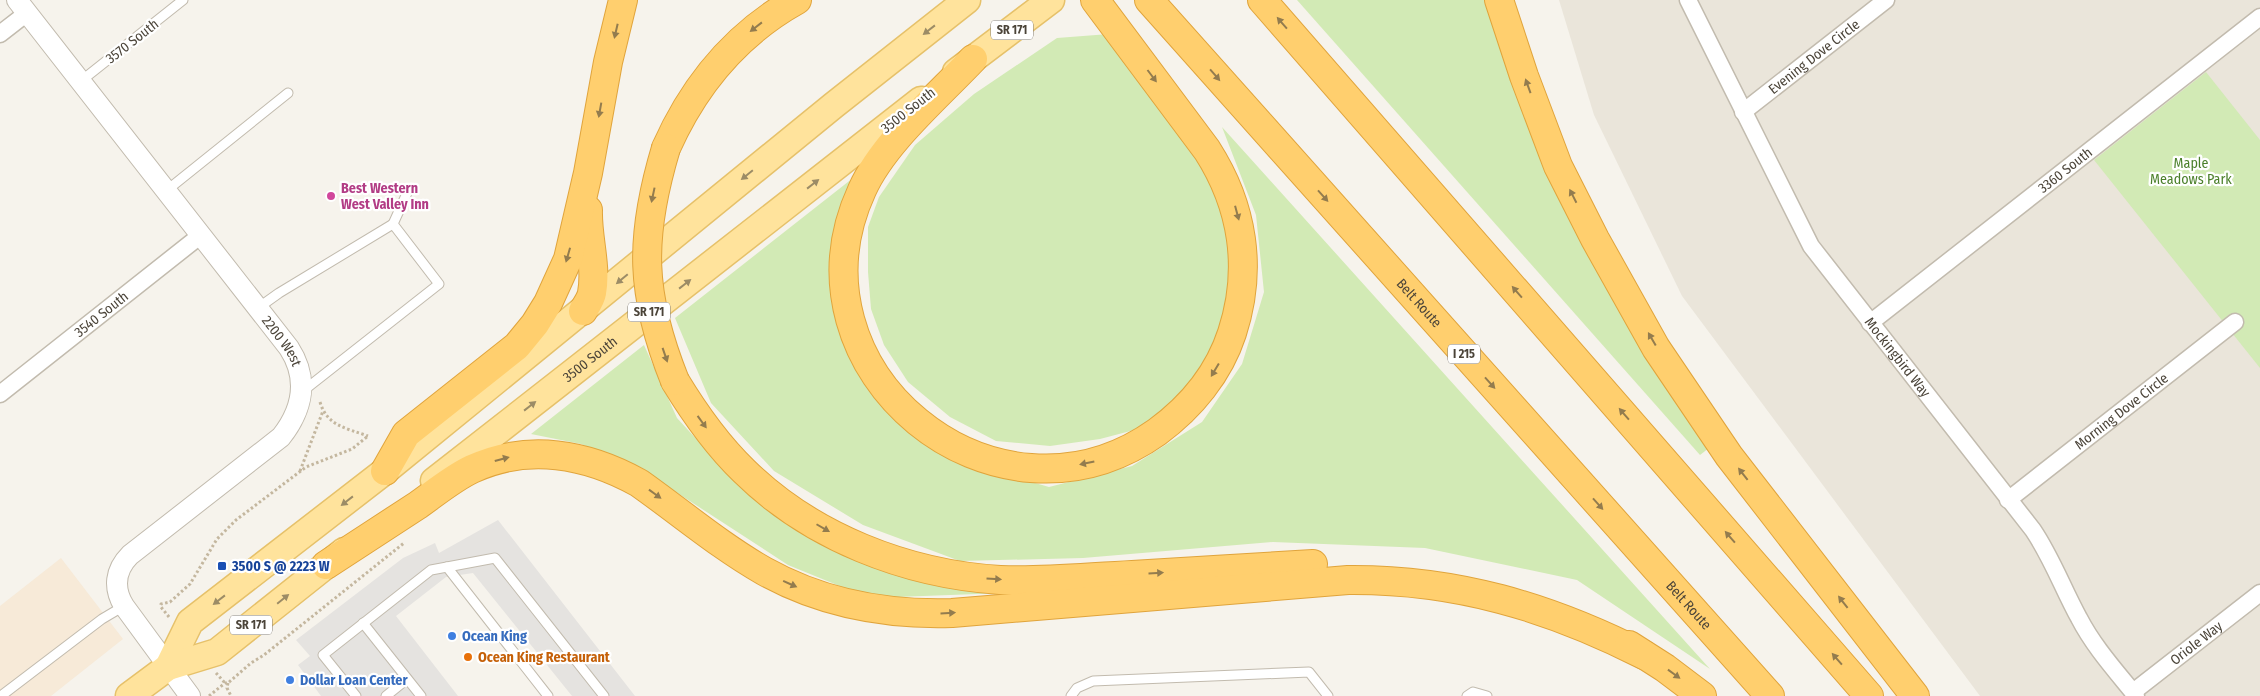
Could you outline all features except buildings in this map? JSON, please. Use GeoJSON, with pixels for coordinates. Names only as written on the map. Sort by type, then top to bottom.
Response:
{"type":"FeatureCollection","features":[{"type":"Feature","properties":{"kind":"highway"},"geometry":{"type":"LineString","coordinates":[[385,471],[406,434],[517,346],[535,324],[548,303],[568,259],[588,173],[608,62],[623,0]]}},
{"type":"Feature","properties":{"kind":"highway"},"geometry":{"type":"LineString","coordinates":[[797,0],[757,26],[736,44],[716,65],[687,104],[666,148],[651,207],[646,274],[653,316],[675,382],[704,426],[723,450],[744,472],[773,496],[804,518],[876,554],[909,565],[976,578],[1030,580],[1376,562],[1434,568],[1506,585],[1540,597],[1602,628],[1702,696]]}},
{"type":"Feature","properties":{"kind":"highway"},"geometry":{"type":"LineString","coordinates":[[972,59],[894,142],[873,170],[863,188],[851,219],[846,246],[845,274],[849,310],[862,350],[884,386],[914,419],[932,434],[960,450],[993,462],[1032,468],[1072,466],[1106,458],[1132,447],[1168,424],[1198,394],[1222,358],[1237,318],[1244,274],[1243,245],[1236,208],[1228,188],[1207,150],[1095,0]]}},
{"type":"Feature","properties":{"kind":"highway"},"geometry":{"type":"LineString","coordinates":[[1262,0],[1869,696]]}},
{"type":"Feature","properties":{"kind":"highway"},"geometry":{"type":"LineString","coordinates":[[1500,0],[1527,85],[1558,166],[1595,239],[1656,348],[1729,456],[1915,696]]}},
{"type":"Feature","properties":{"kind":"highway","name":"Belt Route"},"geometry":{"type":"LineString","coordinates":[[1155,6],[1770,696]]}},
{"type":"Feature","properties":{"kind":"highway"},"geometry":{"type":"LineString","coordinates":[[584,311],[592,295],[594,274],[587,226],[588,173]]}},
{"type":"Feature","properties":{"kind":"highway"},"geometry":{"type":"LineString","coordinates":[[326,565],[470,470],[512,456],[555,454],[588,460],[623,474],[639,483],[743,558],[785,582],[829,599],[870,609],[902,613],[952,613],[1348,580],[1412,582],[1449,586],[1522,604],[1587,628],[1644,655]]}},
{"type":"Feature","properties":{"kind":"main road","name":"3500 South"},"geometry":{"type":"LineString","coordinates":[[168,668],[190,622],[385,471],[584,311],[819,117],[967,0]]}},
{"type":"Feature","properties":{"kind":"main road","name":"3500 South"},"geometry":{"type":"LineString","coordinates":[[130,696],[168,668],[217,652],[972,59],[1051,0]]}},
{"type":"Feature","properties":{"kind":"street","name":"Mockingbird Way"},"geometry":{"type":"LineString","coordinates":[[1688,0],[1811,246],[2044,546],[2080,620],[2094,642],[2134,694]]}},
{"type":"Feature","properties":{"kind":"street","name":"Evening Dove Circle"},"geometry":{"type":"LineString","coordinates":[[1743,112],[1886,0]]}},
{"type":"Feature","properties":{"kind":"street","name":"2200 West"},"geometry":{"type":"LineString","coordinates":[[22,6],[202,235],[296,358],[300,368],[302,391],[293,421],[281,437],[124,560],[117,575],[116,583],[119,599],[190,696]]}},
{"type":"Feature","properties":{"kind":"street"},"geometry":{"type":"LineString","coordinates":[[0,34],[22,6]]}},
{"type":"Feature","properties":{"kind":"street","name":"3360 South"},"geometry":{"type":"LineString","coordinates":[[1870,323],[2260,17]]}},
{"type":"Feature","properties":{"kind":"street","name":"3540 South"},"geometry":{"type":"LineString","coordinates":[[0,394],[202,235]]}},
{"type":"Feature","properties":{"kind":"street","name":"Morning Dove Circle"},"geometry":{"type":"LineString","coordinates":[[2008,500],[2235,322]]}},
{"type":"Feature","properties":{"kind":"street","name":"Oriole Way"},"geometry":{"type":"LineString","coordinates":[[2134,694],[2260,593]]}},
{"type":"Feature","properties":{"kind":"lane","name":"3570 South"},"geometry":{"type":"LineString","coordinates":[[81,81],[183,0]]}},
{"type":"Feature","properties":{"kind":"lane"},"geometry":{"type":"LineString","coordinates":[[166,191],[288,93]]}},
{"type":"Feature","properties":{"kind":"lane"},"geometry":{"type":"LineString","coordinates":[[258,308],[393,224],[408,192]]}},
{"type":"Feature","properties":{"kind":"lane"},"geometry":{"type":"LineString","coordinates":[[302,391],[439,284],[393,224]]}},
{"type":"Feature","properties":{"kind":"lane"},"geometry":{"type":"LineString","coordinates":[[356,696],[323,655],[431,570],[495,558],[604,696]]}},
{"type":"Feature","properties":{"kind":"lane"},"geometry":{"type":"LineString","coordinates":[[447,567],[548,696]]}},
{"type":"Feature","properties":{"kind":"lane"},"geometry":{"type":"LineString","coordinates":[[1,696],[102,620],[124,606]]}},
{"type":"Feature","properties":{"kind":"lane"},"geometry":{"type":"LineString","coordinates":[[363,623],[421,696]]}},
{"type":"Feature","properties":{"kind":"lane"},"geometry":{"type":"LineString","coordinates":[[1071,696],[1077,688],[1094,681],[1309,672],[1328,696]]}},
{"type":"Feature","properties":{"kind":"lane"},"geometry":{"type":"LineString","coordinates":[[386,696],[407,679]]}},
{"type":"Feature","properties":{"kind":"lane"},"geometry":{"type":"LineString","coordinates":[[1468,696],[1473,692],[1487,696]]}},
{"type":"Feature","properties":{"kind":"path"},"geometry":{"type":"LineString","coordinates":[[161,607],[161,604],[170,602],[190,584],[226,529],[306,467],[352,449],[368,436],[332,422],[323,411],[320,402]]}},
{"type":"Feature","properties":{"kind":"path"},"geometry":{"type":"LineString","coordinates":[[300,472],[323,411]]}},
{"type":"Feature","properties":{"kind":"path"},"geometry":{"type":"LineString","coordinates":[[209,696],[411,538]]}},
{"type":"Feature","properties":{"kind":"path"},"geometry":{"type":"LineString","coordinates":[[228,683],[227,688],[231,696]]}},
{"type":"Feature","properties":{"kind":"shaded area"},"geometry":{"type":"Polygon","coordinates":[[[1559,0],[2260,0],[2260,696],[1980,696],[1682,296],[1594,115],[1559,0]]]}},
{"type":"Feature","properties":{"kind":"shaded area"},"geometry":{"type":"Polygon","coordinates":[[[498,520],[635,696],[572,696],[473,573],[446,577],[396,616],[458,696],[321,696],[298,665],[310,656],[296,640],[403,558],[435,543],[439,553],[498,520]]]}},
{"type":"Feature","properties":{"kind":"shaded area"},"geometry":{"type":"Polygon","coordinates":[[[61,558],[123,639],[51,696],[0,696],[0,606],[61,558]]]}},
{"type":"Feature","properties":{"kind":"green space"},"geometry":{"type":"Polygon","coordinates":[[[1297,0],[1490,0],[1709,448],[1700,455],[1297,0]]]}},
{"type":"Feature","properties":{"kind":"green space"},"geometry":{"type":"Polygon","coordinates":[[[1109,34],[1206,166],[1235,235],[1235,296],[1200,373],[1178,397],[1138,429],[1100,439],[1050,446],[996,441],[950,417],[908,382],[884,345],[871,309],[868,272],[868,227],[879,197],[915,145],[974,94],[1057,38],[1109,34]]]}},
{"type":"Feature","properties":{"kind":"green space","name":"Maple Meadows Park"},"geometry":{"type":"Polygon","coordinates":[[[2206,72],[2260,140],[2260,368],[2094,160],[2206,72]]]}},
{"type":"Feature","properties":{"kind":"green space"},"geometry":{"type":"Polygon","coordinates":[[[1222,127],[1710,669],[1577,580],[1425,548],[1273,542],[1083,558],[960,561],[863,525],[774,471],[711,403],[675,318],[853,178],[832,273],[851,356],[898,420],[959,461],[1049,487],[1132,466],[1202,422],[1242,364],[1264,292],[1256,215],[1222,127]]]}},
{"type":"Feature","properties":{"kind":"green space"},"geometry":{"type":"Polygon","coordinates":[[[644,345],[677,418],[724,469],[787,519],[1034,592],[869,598],[788,565],[636,466],[581,444],[531,434],[644,345]]]}},
{"type":"Feature","properties":{"kind":"place","name":"Best Western West Valley Inn"},"geometry":{"type":"Point","coordinates":[331,196]}},
{"type":"Feature","properties":{"kind":"place","name":"3500 S @ 2223 W"},"geometry":{"type":"Point","coordinates":[222,566]}},
{"type":"Feature","properties":{"kind":"place","name":"Ocean King"},"geometry":{"type":"Point","coordinates":[452,636]}},
{"type":"Feature","properties":{"kind":"place","name":"Ocean King Restaurant"},"geometry":{"type":"Point","coordinates":[468,657]}},
{"type":"Feature","properties":{"kind":"place","name":"Dollar Loan Center"},"geometry":{"type":"Point","coordinates":[290,680]}}]}
